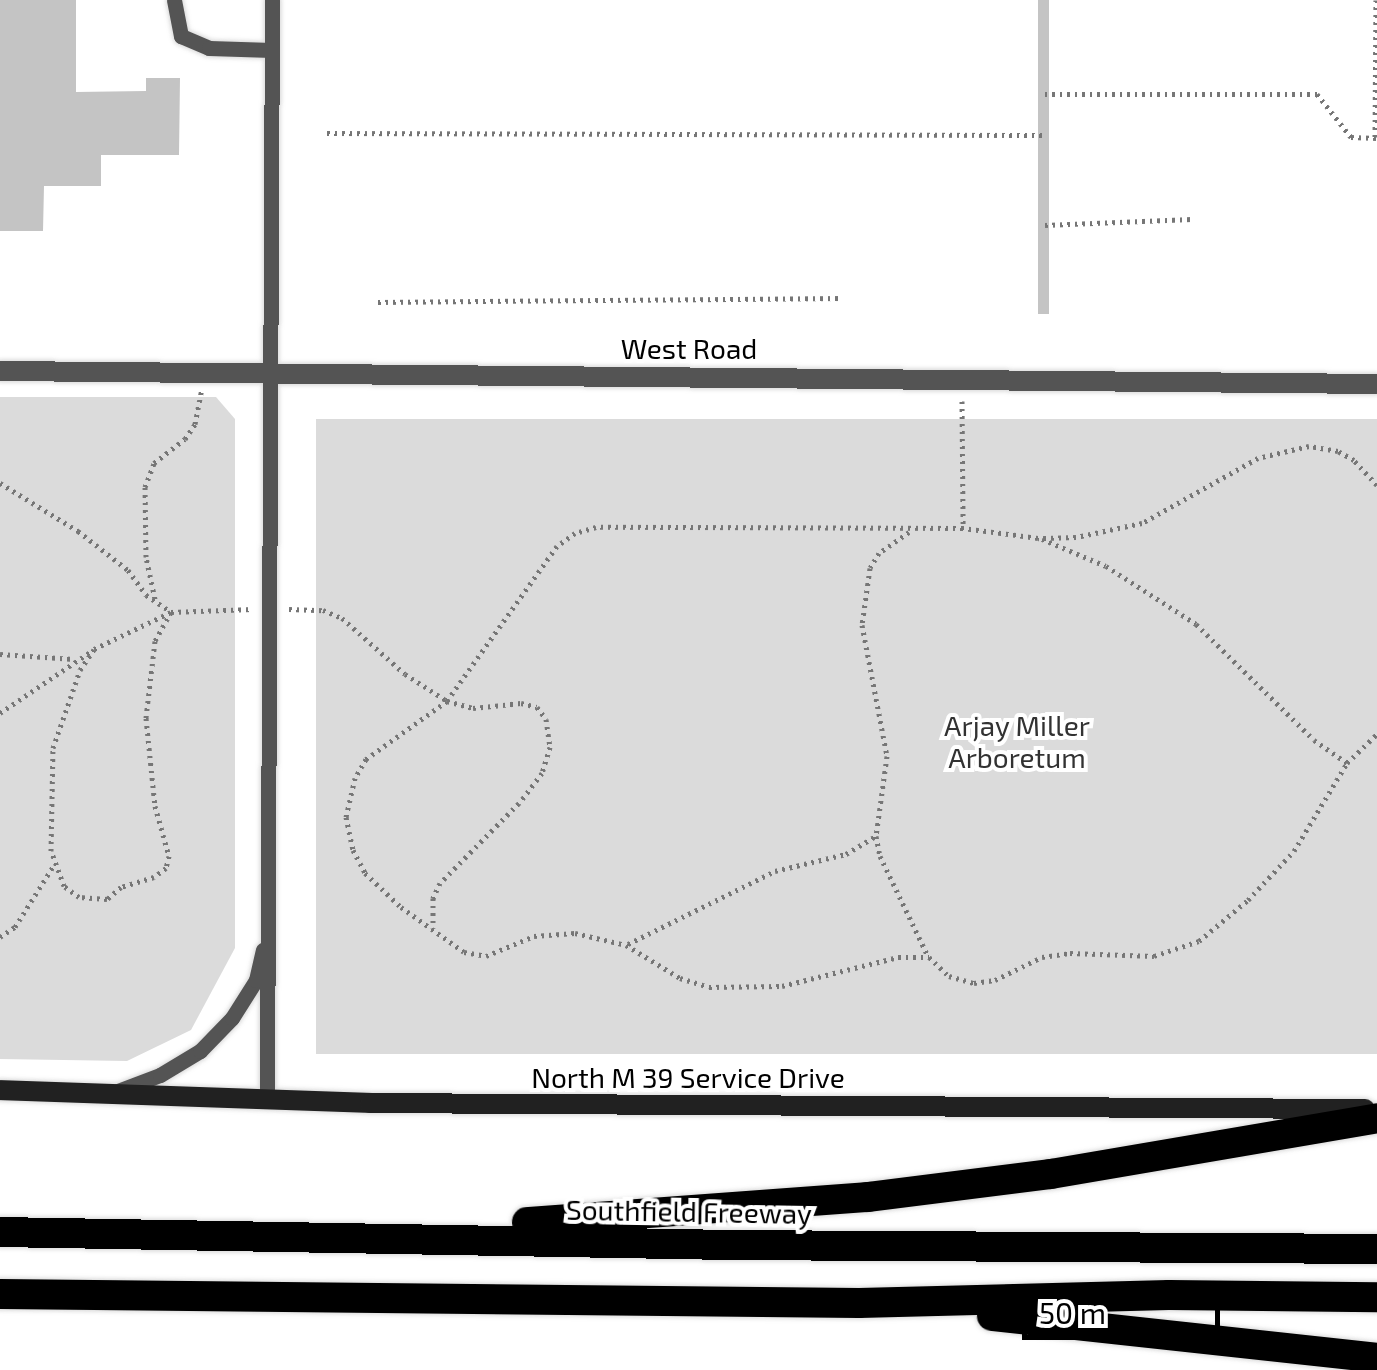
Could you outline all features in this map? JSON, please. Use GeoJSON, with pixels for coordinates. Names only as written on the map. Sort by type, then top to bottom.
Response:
{"type":"FeatureCollection","features":[{"type":"Feature","properties":{"kind":"highway"},"geometry":{"type":"LineString","coordinates":[[327,1235],[868,1197],[1051,1174],[1377,1118]]}},
{"type":"Feature","properties":{"kind":"highway","name":"Southfield Freeway"},"geometry":{"type":"LineString","coordinates":[[0,1232],[729,1245],[1377,1249]]}},
{"type":"Feature","properties":{"kind":"highway"},"geometry":{"type":"LineString","coordinates":[[0,1294],[859,1302],[1169,1296],[1377,1297]]}},
{"type":"Feature","properties":{"kind":"highway"},"geometry":{"type":"LineString","coordinates":[[859,1302],[1228,1338],[1377,1358]]}},
{"type":"Feature","properties":{"kind":"main road","name":"North M 39 Service Drive"},"geometry":{"type":"LineString","coordinates":[[0,1090],[267,1100],[1377,1109]]}},
{"type":"Feature","properties":{"kind":"street","name":"West Road"},"geometry":{"type":"LineString","coordinates":[[0,371],[962,377],[1377,384]]}},
{"type":"Feature","properties":{"kind":"lane"},"geometry":{"type":"LineString","coordinates":[[174,0],[182,36],[209,48],[272,50]]}},
{"type":"Feature","properties":{"kind":"lane"},"geometry":{"type":"LineString","coordinates":[[267,1100],[272,0]]}},
{"type":"Feature","properties":{"kind":"lane"},"geometry":{"type":"LineString","coordinates":[[114,1092],[160,1075],[200,1051],[232,1018],[256,980],[269,902]]}},
{"type":"Feature","properties":{"kind":"path"},"geometry":{"type":"LineString","coordinates":[[1045,94],[1317,94],[1351,137],[1376,138],[1376,0]]}},
{"type":"Feature","properties":{"kind":"path"},"geometry":{"type":"LineString","coordinates":[[327,133],[1045,134]]}},
{"type":"Feature","properties":{"kind":"path"},"geometry":{"type":"LineString","coordinates":[[1045,225],[1192,219]]}},
{"type":"Feature","properties":{"kind":"path"},"geometry":{"type":"LineString","coordinates":[[378,302],[843,298]]}},
{"type":"Feature","properties":{"kind":"path"},"geometry":{"type":"LineString","coordinates":[[156,602],[146,557],[145,487],[154,464],[185,439],[195,424],[201,371]]}},
{"type":"Feature","properties":{"kind":"path"},"geometry":{"type":"LineString","coordinates":[[962,377],[963,528]]}},
{"type":"Feature","properties":{"kind":"path"},"geometry":{"type":"LineString","coordinates":[[929,958],[880,960],[782,986],[709,987],[680,978],[626,945],[558,932],[534,936],[486,956],[464,952],[366,873],[352,850],[346,817],[355,778],[366,759],[447,701],[557,546],[575,533],[596,527],[963,528],[1038,538],[1076,537],[1142,523],[1258,458],[1309,446],[1338,452],[1377,485]]}},
{"type":"Feature","properties":{"kind":"path"},"geometry":{"type":"LineString","coordinates":[[0,483],[78,531],[128,570],[156,602],[171,612]]}},
{"type":"Feature","properties":{"kind":"path"},"geometry":{"type":"LineString","coordinates":[[912,530],[879,554],[870,568],[861,608],[887,756],[876,836],[887,874],[929,958],[949,976],[974,982],[995,980],[1056,955],[1130,958],[1176,952],[1222,924],[1278,869],[1307,831],[1346,763],[1377,733]]}},
{"type":"Feature","properties":{"kind":"path"},"geometry":{"type":"LineString","coordinates":[[1038,538],[1106,566],[1196,624],[1314,740],[1346,763]]}},
{"type":"Feature","properties":{"kind":"path"},"geometry":{"type":"LineString","coordinates":[[2,713],[94,649],[171,612],[232,609],[323,610],[342,618],[404,674],[447,701],[472,708],[521,703],[537,707],[546,720],[550,747],[542,773],[520,803],[440,884],[430,913],[434,931]]}},
{"type":"Feature","properties":{"kind":"path"},"geometry":{"type":"LineString","coordinates":[[94,649],[80,670],[49,768],[54,865],[64,886],[79,897],[96,900],[107,899],[121,887],[154,877],[166,868],[169,856],[156,806],[146,718],[154,641],[171,612]]}},
{"type":"Feature","properties":{"kind":"path"},"geometry":{"type":"LineString","coordinates":[[0,654],[77,660]]}},
{"type":"Feature","properties":{"kind":"path"},"geometry":{"type":"LineString","coordinates":[[626,945],[775,871],[846,854],[876,836]]}},
{"type":"Feature","properties":{"kind":"path"},"geometry":{"type":"LineString","coordinates":[[0,937],[15,927],[54,865]]}},
{"type":"Feature","properties":{"kind":"green space"},"geometry":{"type":"Polygon","coordinates":[[[0,397],[216,397],[235,419],[235,948],[191,1030],[127,1061],[0,1059],[0,397]]]}},
{"type":"Feature","properties":{"kind":"green space","name":"Arjay Miller Arboretum"},"geometry":{"type":"Polygon","coordinates":[[[316,419],[1377,419],[1377,1054],[316,1054],[316,419]]]}},
{"type":"Feature","properties":{"kind":"building"},"geometry":{"type":"Polygon","coordinates":[[[0,0],[76,0],[76,92],[146,91],[146,78],[180,78],[179,155],[101,155],[101,186],[44,186],[43,231],[0,231],[0,0]]]}},
{"type":"Feature","properties":{"kind":"building"},"geometry":{"type":"Polygon","coordinates":[[[1038,0],[1049,0],[1049,314],[1038,314],[1038,0]]]}}]}
